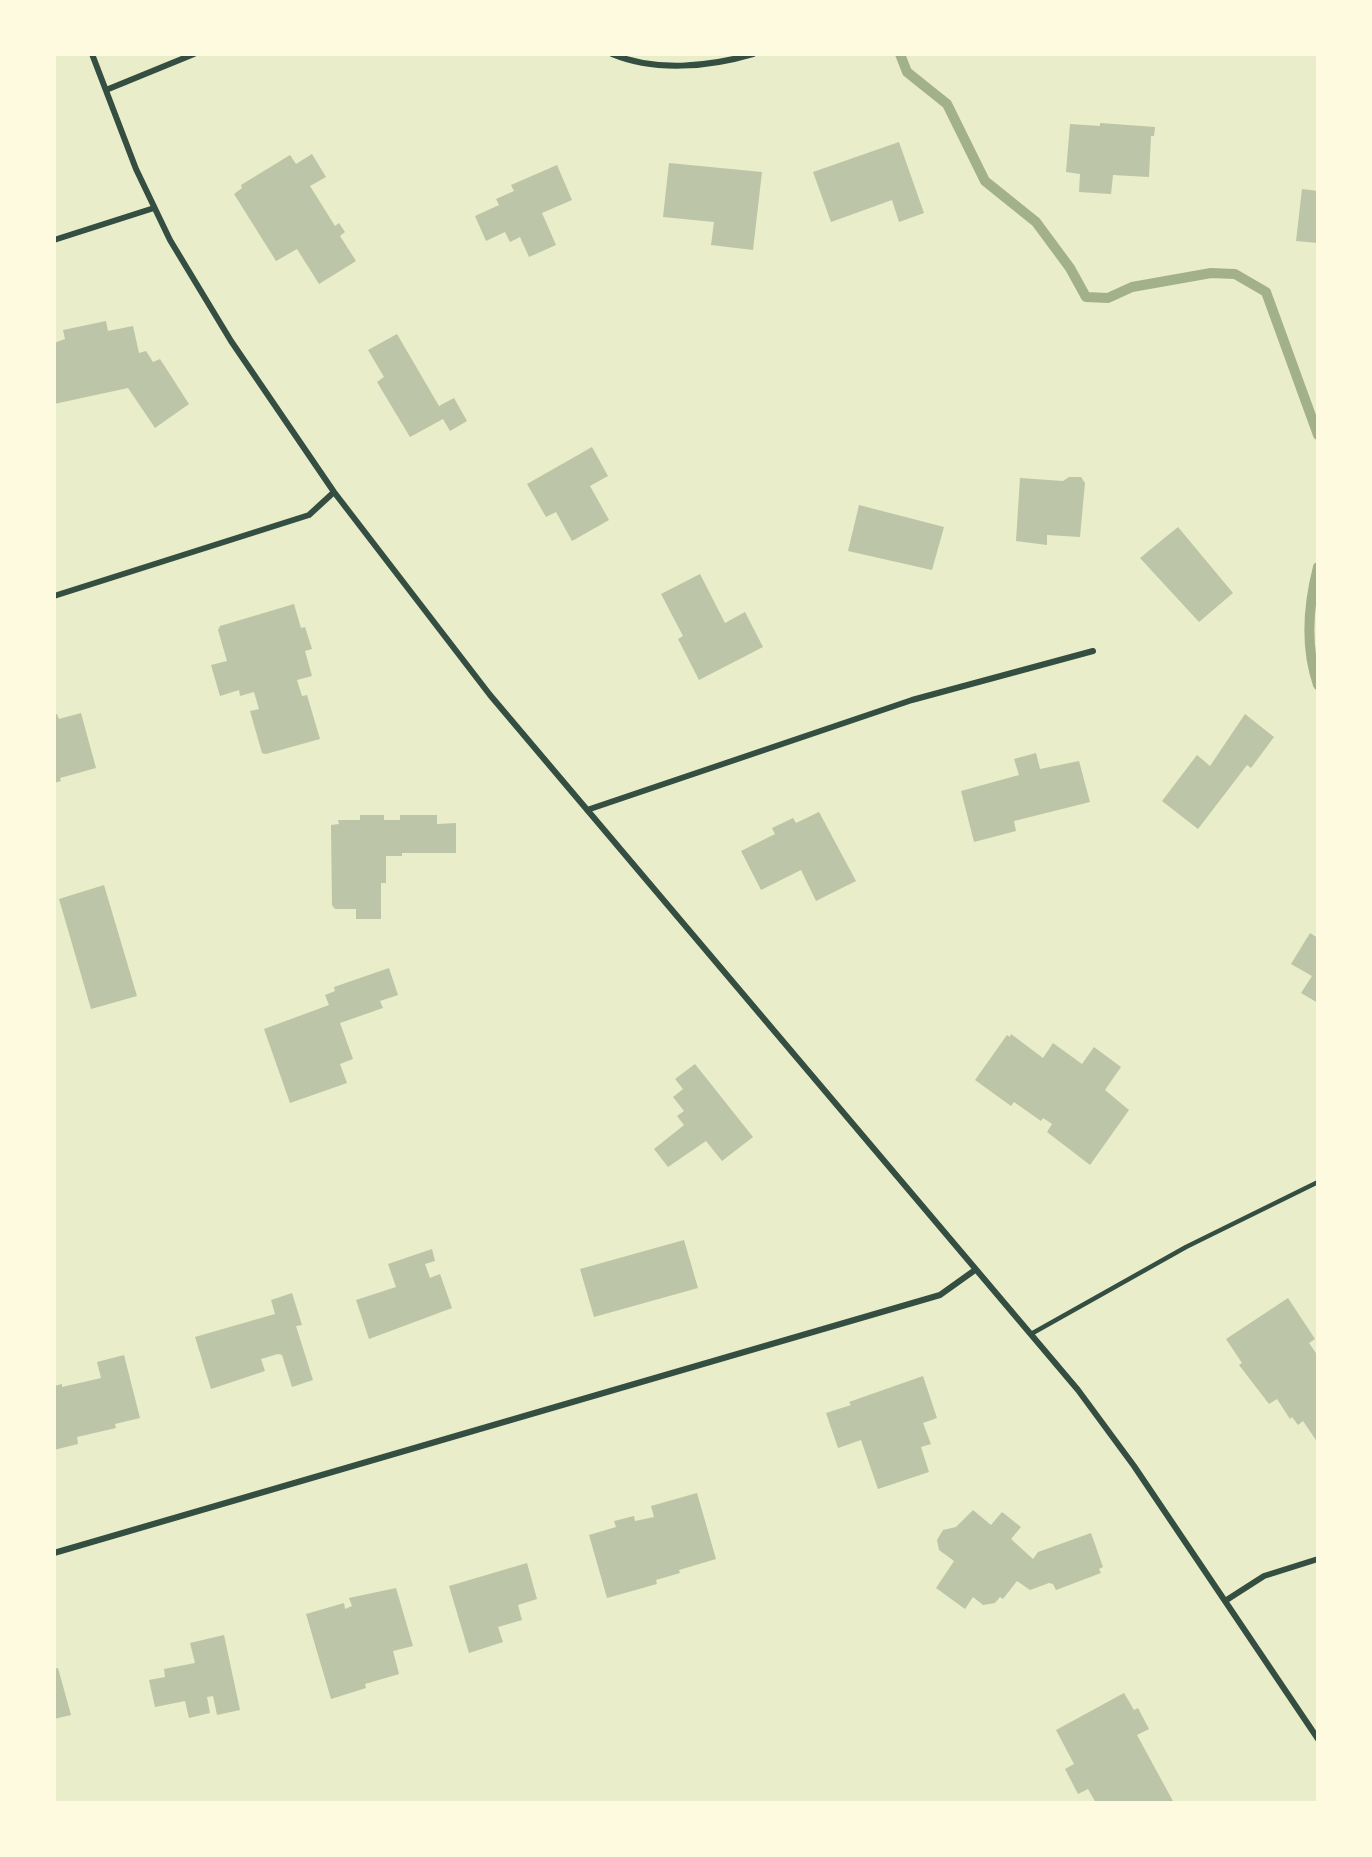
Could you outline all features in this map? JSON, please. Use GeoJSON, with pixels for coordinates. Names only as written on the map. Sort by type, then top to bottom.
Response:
{"type":"FeatureCollection","features":[{"type":"Feature","properties":{"kind":"street"},"geometry":{"type":"LineString","coordinates":[[92,54],[136,169],[170,240],[231,341],[334,492],[421,609],[587,810],[726,970],[975,1270],[1031,1334],[1101,1421],[1318,1739]]}},
{"type":"Feature","properties":{"kind":"street"},"geometry":{"type":"LineString","coordinates":[[106,90],[194,54]]}},
{"type":"Feature","properties":{"kind":"street"},"geometry":{"type":"LineString","coordinates":[[612,54],[628,60],[661,65],[698,64],[753,54]]}},
{"type":"Feature","properties":{"kind":"street"},"geometry":{"type":"LineString","coordinates":[[54,240],[154,208]]}},
{"type":"Feature","properties":{"kind":"street"},"geometry":{"type":"LineString","coordinates":[[54,596],[309,515],[334,492]]}},
{"type":"Feature","properties":{"kind":"street"},"geometry":{"type":"LineString","coordinates":[[587,810],[912,700],[1093,651]]}},
{"type":"Feature","properties":{"kind":"street"},"geometry":{"type":"LineString","coordinates":[[54,1552],[940,1295],[975,1270]]}},
{"type":"Feature","properties":{"kind":"street"},"geometry":{"type":"LineString","coordinates":[[1225,1601],[1264,1576],[1318,1559]]}},
{"type":"Feature","properties":{"kind":"lane"},"geometry":{"type":"LineString","coordinates":[[1031,1334],[1186,1248],[1318,1182]]}},
{"type":"Feature","properties":{"kind":"building"},"geometry":{"type":"Polygon","coordinates":[[[1100,123],[1155,127],[1154,136],[1151,136],[1149,177],[1113,175],[1111,194],[1079,192],[1080,174],[1066,172],[1070,124],[1100,126],[1100,123]]]}},
{"type":"Feature","properties":{"kind":"building"},"geometry":{"type":"Polygon","coordinates":[[[899,142],[924,213],[899,222],[892,200],[831,222],[813,172],[899,142]]]}},
{"type":"Feature","properties":{"kind":"building"},"geometry":{"type":"Polygon","coordinates":[[[312,154],[326,177],[310,186],[335,226],[339,223],[345,232],[340,236],[356,261],[319,284],[297,249],[276,261],[234,194],[242,188],[241,185],[290,155],[296,164],[312,154]]]}},
{"type":"Feature","properties":{"kind":"building"},"geometry":{"type":"Polygon","coordinates":[[[669,163],[762,172],[753,250],[711,245],[714,222],[663,217],[669,163]]]}},
{"type":"Feature","properties":{"kind":"building"},"geometry":{"type":"Polygon","coordinates":[[[557,165],[572,200],[542,213],[556,245],[529,257],[520,237],[510,242],[505,232],[486,241],[475,216],[499,205],[496,199],[514,191],[511,185],[557,165]]]}},
{"type":"Feature","properties":{"kind":"building"},"geometry":{"type":"Polygon","coordinates":[[[1302,189],[1318,191],[1318,243],[1296,241],[1302,189]]]}},
{"type":"Feature","properties":{"kind":"building"},"geometry":{"type":"Polygon","coordinates":[[[106,321],[108,331],[133,326],[139,353],[146,351],[153,362],[160,359],[189,404],[155,428],[128,388],[54,404],[54,343],[65,339],[63,330],[106,321]]]}},
{"type":"Feature","properties":{"kind":"building"},"geometry":{"type":"Polygon","coordinates":[[[397,334],[439,406],[454,398],[467,421],[450,431],[443,419],[410,437],[377,382],[384,377],[368,350],[397,334]]]}},
{"type":"Feature","properties":{"kind":"building"},"geometry":{"type":"Polygon","coordinates":[[[592,447],[608,476],[590,486],[609,520],[572,541],[556,512],[546,517],[527,484],[592,447]]]}},
{"type":"Feature","properties":{"kind":"building"},"geometry":{"type":"Polygon","coordinates":[[[1069,477],[1081,477],[1085,483],[1080,537],[1047,535],[1047,545],[1016,541],[1020,478],[1063,481],[1069,477]]]}},
{"type":"Feature","properties":{"kind":"building"},"geometry":{"type":"Polygon","coordinates":[[[859,505],[944,527],[932,570],[848,551],[859,505]]]}},
{"type":"Feature","properties":{"kind":"building"},"geometry":{"type":"Polygon","coordinates":[[[1178,527],[1233,593],[1199,622],[1140,558],[1178,527]]]}},
{"type":"Feature","properties":{"kind":"building"},"geometry":{"type":"Polygon","coordinates":[[[700,574],[725,623],[745,612],[763,647],[699,680],[678,639],[683,636],[661,594],[700,574]]]}},
{"type":"Feature","properties":{"kind":"building"},"geometry":{"type":"Polygon","coordinates":[[[294,604],[301,628],[305,627],[312,649],[305,651],[312,676],[297,680],[302,696],[307,695],[320,739],[266,754],[262,753],[250,711],[259,709],[254,692],[240,696],[239,690],[220,696],[211,665],[227,661],[218,630],[220,626],[294,604]]]}},
{"type":"Feature","properties":{"kind":"building"},"geometry":{"type":"Polygon","coordinates":[[[81,713],[96,768],[60,778],[61,781],[54,783],[54,715],[57,714],[59,719],[81,713]]]}},
{"type":"Feature","properties":{"kind":"building"},"geometry":{"type":"Polygon","coordinates":[[[1245,714],[1274,737],[1251,768],[1247,765],[1198,829],[1162,801],[1197,755],[1210,766],[1245,714]]]}},
{"type":"Feature","properties":{"kind":"building"},"geometry":{"type":"Polygon","coordinates":[[[1036,753],[1040,769],[1079,761],[1090,802],[1014,821],[1016,831],[974,842],[961,791],[1019,775],[1014,759],[1036,753]]]}},
{"type":"Feature","properties":{"kind":"building"},"geometry":{"type":"Polygon","coordinates":[[[819,812],[856,881],[816,901],[801,870],[761,890],[741,851],[775,834],[772,828],[793,818],[796,823],[819,812]]]}},
{"type":"Feature","properties":{"kind":"building"},"geometry":{"type":"Polygon","coordinates":[[[360,815],[384,815],[384,820],[400,820],[400,815],[437,815],[437,824],[456,823],[456,853],[402,853],[402,856],[386,856],[386,883],[381,883],[381,919],[356,919],[356,909],[335,909],[332,905],[331,825],[339,824],[338,820],[360,820],[360,815]]]}},
{"type":"Feature","properties":{"kind":"building"},"geometry":{"type":"Polygon","coordinates":[[[104,885],[137,996],[91,1009],[59,899],[104,885]]]}},
{"type":"Feature","properties":{"kind":"building"},"geometry":{"type":"Polygon","coordinates":[[[1310,933],[1318,938],[1318,1003],[1301,993],[1312,976],[1291,964],[1310,933]]]}},
{"type":"Feature","properties":{"kind":"building"},"geometry":{"type":"Polygon","coordinates":[[[389,968],[398,995],[380,1001],[383,1008],[340,1023],[353,1059],[340,1064],[347,1083],[290,1103],[264,1029],[329,1005],[325,995],[335,991],[334,987],[389,968]]]}},
{"type":"Feature","properties":{"kind":"building"},"geometry":{"type":"Polygon","coordinates":[[[1011,1034],[1043,1058],[1053,1043],[1082,1064],[1094,1047],[1121,1067],[1105,1090],[1129,1110],[1090,1165],[1047,1132],[1052,1124],[1043,1118],[1041,1121],[1014,1102],[1011,1106],[975,1080],[1007,1035],[1010,1037],[1011,1034]]]}},
{"type":"Feature","properties":{"kind":"building"},"geometry":{"type":"Polygon","coordinates":[[[695,1064],[753,1137],[722,1161],[706,1141],[668,1167],[654,1149],[684,1125],[677,1116],[684,1111],[673,1097],[683,1089],[675,1079],[695,1064]]]}},
{"type":"Feature","properties":{"kind":"building"},"geometry":{"type":"Polygon","coordinates":[[[684,1240],[698,1288],[594,1317],[580,1269],[684,1240]]]}},
{"type":"Feature","properties":{"kind":"building"},"geometry":{"type":"Polygon","coordinates":[[[432,1249],[435,1261],[425,1264],[430,1278],[440,1274],[452,1308],[369,1339],[356,1300],[396,1287],[388,1264],[432,1249]]]}},
{"type":"Feature","properties":{"kind":"building"},"geometry":{"type":"Polygon","coordinates":[[[292,1293],[302,1325],[296,1326],[313,1380],[292,1387],[282,1355],[278,1354],[261,1359],[265,1371],[211,1389],[195,1337],[275,1314],[271,1300],[292,1293]]]}},
{"type":"Feature","properties":{"kind":"building"},"geometry":{"type":"Polygon","coordinates":[[[1288,1298],[1315,1339],[1309,1343],[1318,1356],[1318,1443],[1303,1421],[1298,1425],[1292,1417],[1290,1419],[1277,1399],[1269,1404],[1239,1365],[1242,1363],[1226,1339],[1288,1298]]]}},
{"type":"Feature","properties":{"kind":"building"},"geometry":{"type":"Polygon","coordinates":[[[124,1355],[140,1418],[115,1424],[116,1428],[77,1437],[78,1444],[54,1450],[54,1386],[62,1384],[62,1387],[101,1378],[97,1362],[124,1355]]]}},
{"type":"Feature","properties":{"kind":"building"},"geometry":{"type":"Polygon","coordinates":[[[923,1376],[937,1418],[923,1423],[931,1444],[921,1447],[929,1472],[878,1489],[861,1440],[838,1448],[826,1413],[851,1405],[849,1402],[923,1376]]]}},
{"type":"Feature","properties":{"kind":"building"},"geometry":{"type":"Polygon","coordinates":[[[697,1493],[716,1559],[679,1570],[680,1573],[656,1580],[657,1584],[607,1598],[589,1535],[616,1527],[614,1521],[634,1516],[635,1521],[654,1517],[651,1506],[697,1493]]]}},
{"type":"Feature","properties":{"kind":"building"},"geometry":{"type":"Polygon","coordinates":[[[973,1510],[991,1525],[1002,1512],[1021,1527],[1011,1539],[1033,1559],[1038,1552],[1091,1533],[1103,1567],[1099,1569],[1101,1573],[1056,1590],[1053,1584],[1049,1583],[1030,1590],[1017,1581],[1003,1599],[1000,1597],[995,1603],[983,1605],[973,1597],[965,1609],[936,1588],[954,1561],[939,1550],[937,1540],[943,1530],[956,1527],[973,1510]]]}},
{"type":"Feature","properties":{"kind":"building"},"geometry":{"type":"Polygon","coordinates":[[[527,1563],[537,1599],[518,1605],[522,1620],[498,1627],[503,1642],[469,1653],[449,1586],[527,1563]]]}},
{"type":"Feature","properties":{"kind":"building"},"geometry":{"type":"Polygon","coordinates":[[[396,1588],[413,1646],[393,1651],[399,1674],[365,1684],[366,1688],[331,1699],[306,1614],[344,1603],[345,1609],[352,1606],[349,1598],[396,1588]]]}},
{"type":"Feature","properties":{"kind":"building"},"geometry":{"type":"Polygon","coordinates":[[[224,1635],[240,1710],[217,1715],[213,1696],[207,1697],[210,1713],[189,1718],[185,1701],[155,1707],[149,1680],[165,1677],[164,1669],[195,1663],[190,1643],[224,1635]]]}},
{"type":"Feature","properties":{"kind":"building"},"geometry":{"type":"Polygon","coordinates":[[[58,1668],[71,1715],[54,1719],[54,1669],[58,1668]]]}},
{"type":"Feature","properties":{"kind":"building"},"geometry":{"type":"Polygon","coordinates":[[[1124,1693],[1134,1710],[1138,1708],[1149,1729],[1137,1735],[1174,1803],[1096,1803],[1088,1789],[1078,1794],[1065,1769],[1074,1764],[1056,1730],[1124,1693]]]}},
{"type":"Feature","properties":{"kind":"waterway"},"geometry":{"type":"LineString","coordinates":[[900,54],[907,72],[947,104],[985,181],[1036,222],[1070,268],[1086,297],[1108,298],[1132,287],[1211,273],[1235,274],[1266,292],[1318,435]]}},
{"type":"Feature","properties":{"kind":"waterway"},"geometry":{"type":"LineString","coordinates":[[1318,567],[1309,626],[1311,656],[1318,685]]}}]}
